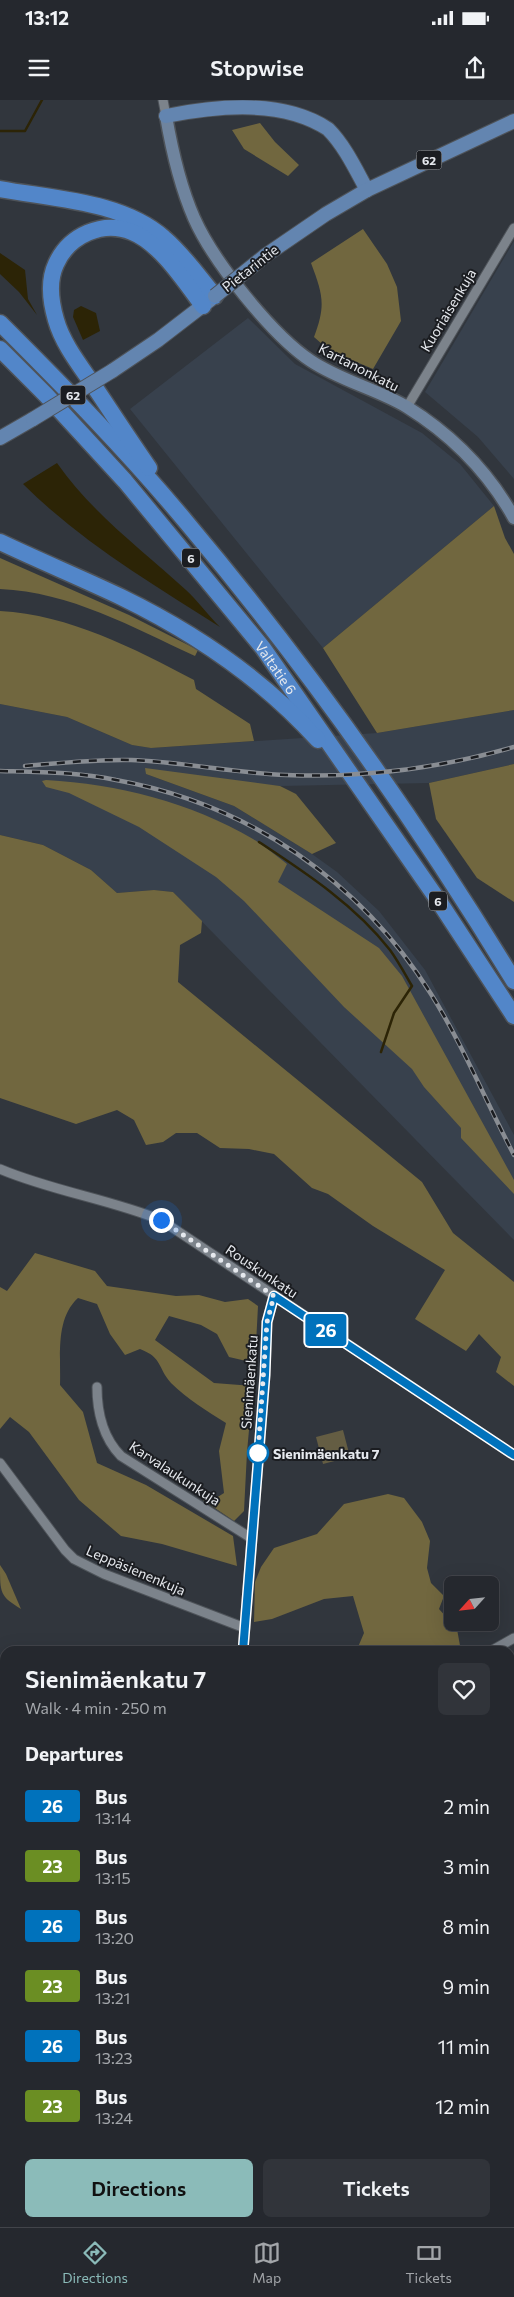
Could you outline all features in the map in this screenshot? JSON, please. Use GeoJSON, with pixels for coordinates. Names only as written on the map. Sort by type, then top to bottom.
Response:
{"type":"FeatureCollection","features":[{"type":"Feature","properties":{"kind":"highway"},"geometry":{"type":"LineString","coordinates":[[0,189],[109,208],[127,214],[164,238],[209,301]]}},
{"type":"Feature","properties":{"kind":"highway"},"geometry":{"type":"LineString","coordinates":[[186,522],[75,359],[56,322],[51,291],[55,264],[67,246],[86,232],[119,228],[134,232],[152,246],[209,301]]}},
{"type":"Feature","properties":{"kind":"highway","name":"Valtatie 6"},"geometry":{"type":"LineString","coordinates":[[0,323],[61,383],[186,522],[283,642],[355,738],[436,857],[514,981]]}},
{"type":"Feature","properties":{"kind":"highway","name":"Valtatie 6"},"geometry":{"type":"LineString","coordinates":[[0,349],[46,395],[126,481],[263,648],[476,956],[514,1016]]}},
{"type":"Feature","properties":{"kind":"highway"},"geometry":{"type":"LineString","coordinates":[[0,542],[121,597],[171,623],[212,648],[260,683],[309,730],[360,786]]}},
{"type":"Feature","properties":{"kind":"main road"},"geometry":{"type":"LineString","coordinates":[[166,116],[253,101],[273,100],[292,105],[311,115],[328,129],[342,147],[367,190]]}},
{"type":"Feature","properties":{"kind":"main road","name":"Kartanonkatu"},"geometry":{"type":"LineString","coordinates":[[166,116],[178,172],[195,219],[220,261],[264,318],[312,362],[407,407],[445,435],[474,461],[491,481],[514,518]]}},
{"type":"Feature","properties":{"kind":"main road","name":"Pietarintie"},"geometry":{"type":"LineString","coordinates":[[0,438],[112,371],[158,340],[266,255],[326,214],[367,190],[514,121]]}},
{"type":"Feature","properties":{"kind":"street"},"geometry":{"type":"LineString","coordinates":[[163,100],[166,116]]}},
{"type":"Feature","properties":{"kind":"street","name":"Kuoriaisenkuja"},"geometry":{"type":"LineString","coordinates":[[407,407],[514,228]]}},
{"type":"Feature","properties":{"kind":"street","name":"Rouskunkatu"},"geometry":{"type":"LineString","coordinates":[[0,1169],[49,1186],[119,1205],[161,1220],[514,1455]]}},
{"type":"Feature","properties":{"kind":"street","name":"Sienimäenkatu"},"geometry":{"type":"LineString","coordinates":[[243,1646],[265,1375],[267,1322],[274,1296]]}},
{"type":"Feature","properties":{"kind":"street","name":"Karvalaukunkuja"},"geometry":{"type":"LineString","coordinates":[[97,1386],[97,1401],[103,1427],[114,1449],[121,1456],[251,1538]]}},
{"type":"Feature","properties":{"kind":"street","name":"Leppäsienenkuja"},"geometry":{"type":"LineString","coordinates":[[0,1463],[65,1550],[74,1559],[104,1574],[245,1628]]}},
{"type":"Feature","properties":{"kind":"street"},"geometry":{"type":"LineString","coordinates":[[500,1646],[514,1638]]}},
{"type":"Feature","properties":{"kind":"shaded area"},"geometry":{"type":"Polygon","coordinates":[[[260,123],[275,142],[299,165],[288,176],[244,149],[232,130],[260,123]]]}},
{"type":"Feature","properties":{"kind":"shaded area"},"geometry":{"type":"Polygon","coordinates":[[[363,229],[387,264],[397,287],[401,321],[373,369],[330,351],[314,337],[318,326],[322,300],[311,263],[363,229]]]}},
{"type":"Feature","properties":{"kind":"shaded area"},"geometry":{"type":"Polygon","coordinates":[[[514,241],[514,479],[478,437],[425,392],[514,241]]]}},
{"type":"Feature","properties":{"kind":"shaded area"},"geometry":{"type":"Polygon","coordinates":[[[0,253],[25,270],[28,299],[37,315],[19,292],[0,274],[0,253]]]}},
{"type":"Feature","properties":{"kind":"shaded area"},"geometry":{"type":"Polygon","coordinates":[[[81,306],[96,313],[100,331],[83,340],[73,317],[74,310],[81,306]]]}},
{"type":"Feature","properties":{"kind":"shaded area"},"geometry":{"type":"Polygon","coordinates":[[[248,318],[295,364],[422,433],[460,464],[494,506],[323,648],[130,409],[248,318]]]}},
{"type":"Feature","properties":{"kind":"shaded area"},"geometry":{"type":"Polygon","coordinates":[[[57,463],[101,514],[186,590],[220,627],[92,543],[45,505],[23,484],[57,463]]]}},
{"type":"Feature","properties":{"kind":"shaded area"},"geometry":{"type":"Polygon","coordinates":[[[494,506],[505,538],[514,554],[514,710],[377,733],[323,648],[494,506]]]}},
{"type":"Feature","properties":{"kind":"shaded area"},"geometry":{"type":"Polygon","coordinates":[[[0,558],[129,615],[198,650],[195,656],[124,623],[76,604],[26,592],[0,589],[0,558]]]}},
{"type":"Feature","properties":{"kind":"shaded area"},"geometry":{"type":"Polygon","coordinates":[[[0,611],[26,614],[76,626],[124,645],[171,668],[194,680],[196,689],[250,724],[254,741],[151,748],[132,745],[67,717],[0,704],[0,611]]]}},
{"type":"Feature","properties":{"kind":"shaded area"},"geometry":{"type":"Polygon","coordinates":[[[0,704],[67,717],[132,745],[151,748],[377,733],[514,710],[514,764],[429,783],[280,786],[146,774],[234,806],[312,854],[337,872],[379,911],[425,970],[514,1135],[514,1240],[173,892],[154,890],[117,893],[91,870],[43,845],[0,835],[0,704]]]}},
{"type":"Feature","properties":{"kind":"shaded area"},"geometry":{"type":"Polygon","coordinates":[[[514,764],[514,902],[477,878],[436,819],[429,783],[514,764]]]}},
{"type":"Feature","properties":{"kind":"shaded area"},"geometry":{"type":"Polygon","coordinates":[[[145,768],[280,786],[296,794],[336,843],[312,854],[234,806],[146,774],[145,768]]]}},
{"type":"Feature","properties":{"kind":"shaded area"},"geometry":{"type":"Polygon","coordinates":[[[42,781],[73,782],[127,791],[179,805],[229,826],[253,839],[287,864],[278,882],[379,948],[402,976],[514,1180],[514,1194],[461,1138],[461,1128],[424,1087],[412,1069],[344,1007],[244,901],[216,877],[139,827],[69,793],[46,787],[42,781]]]}},
{"type":"Feature","properties":{"kind":"shaded area"},"geometry":{"type":"Polygon","coordinates":[[[0,835],[43,845],[91,870],[117,893],[154,890],[173,892],[202,921],[201,933],[180,945],[178,982],[422,1182],[453,1233],[514,1282],[514,1386],[496,1372],[501,1357],[479,1334],[466,1351],[415,1319],[445,1270],[373,1226],[328,1194],[312,1188],[274,1154],[249,1149],[220,1148],[197,1133],[176,1133],[163,1142],[146,1145],[134,1120],[117,1110],[76,1124],[0,1098],[0,835]]]}},
{"type":"Feature","properties":{"kind":"shaded area"},"geometry":{"type":"Polygon","coordinates":[[[35,1253],[95,1271],[107,1286],[176,1296],[199,1295],[225,1302],[248,1299],[258,1306],[255,1363],[229,1357],[217,1334],[201,1325],[169,1316],[155,1340],[214,1383],[253,1386],[244,1511],[234,1521],[203,1500],[213,1500],[224,1493],[219,1451],[226,1423],[177,1389],[153,1356],[140,1349],[125,1355],[110,1334],[97,1304],[78,1298],[66,1316],[62,1327],[60,1350],[60,1385],[83,1412],[97,1463],[146,1485],[233,1536],[237,1566],[162,1544],[121,1536],[79,1500],[29,1432],[10,1417],[0,1429],[0,1287],[7,1291],[35,1253]]]}},
{"type":"Feature","properties":{"kind":"shaded area"},"geometry":{"type":"Polygon","coordinates":[[[343,1430],[350,1457],[323,1464],[316,1437],[343,1430]]]}},
{"type":"Feature","properties":{"kind":"shaded area"},"geometry":{"type":"Polygon","coordinates":[[[388,1494],[404,1498],[422,1522],[430,1541],[427,1568],[431,1583],[444,1596],[439,1609],[444,1615],[444,1631],[457,1631],[460,1646],[358,1646],[364,1633],[353,1596],[324,1599],[272,1619],[254,1622],[255,1582],[261,1567],[274,1548],[317,1534],[344,1504],[388,1494]]]}},
{"type":"Feature","properties":{"kind":"shaded area"},"geometry":{"type":"Polygon","coordinates":[[[0,1565],[6,1574],[21,1609],[9,1601],[3,1593],[0,1582],[0,1565]]]}},
{"type":"Feature","properties":{"kind":"waterway"},"geometry":{"type":"LineString","coordinates":[[0,131],[25,131],[42,100]]}},
{"type":"Feature","properties":{"kind":"waterway"},"geometry":{"type":"LineString","coordinates":[[259,842],[346,904],[390,950],[404,972],[412,986],[394,1013],[381,1052]]}},
{"type":"Feature","properties":{"kind":"railway"},"geometry":{"type":"LineString","coordinates":[[25,766],[131,760],[267,774],[343,775],[430,766],[514,747]]}},
{"type":"Feature","properties":{"kind":"railway"},"geometry":{"type":"LineString","coordinates":[[0,771],[87,775],[165,791],[211,808],[255,828],[297,854],[335,883],[371,916],[403,953],[443,1013],[514,1155]]}},
{"type":"Feature","properties":{"kind":"bus line","name":"26"},"geometry":{"type":"LineString","coordinates":[[243,1646],[265,1375],[267,1322],[274,1296],[514,1455]]}},
{"type":"Feature","properties":{"kind":"place","name":"Sienimäenkatu 7"},"geometry":{"type":"Point","coordinates":[258,1453]}},
{"type":"Feature","properties":{"kind":"route"},"geometry":{"type":"LineString","coordinates":[[161,1220],[274,1296],[267,1322],[265,1375],[258,1453]]}}]}
